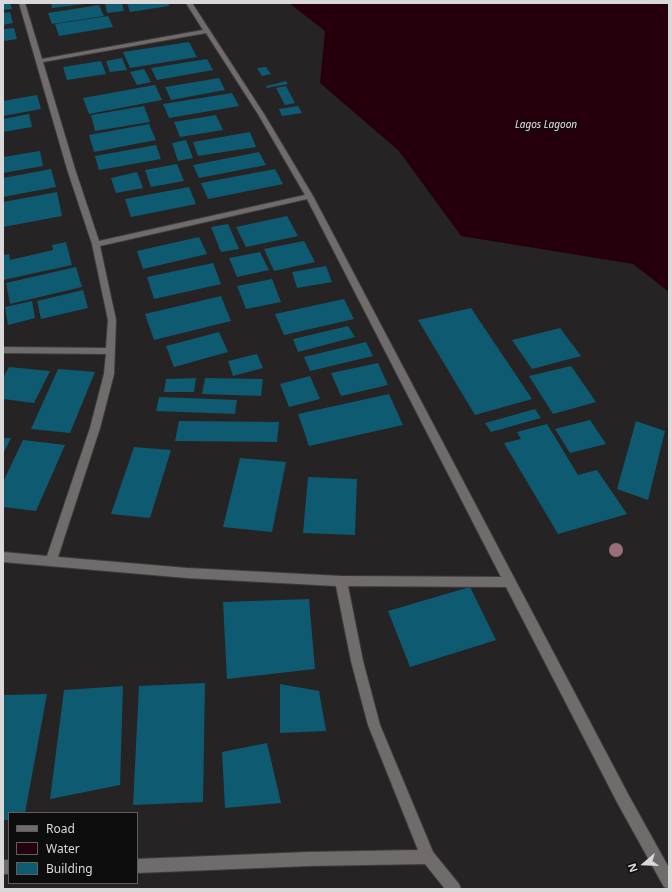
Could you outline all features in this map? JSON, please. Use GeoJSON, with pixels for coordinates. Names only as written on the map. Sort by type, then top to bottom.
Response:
{"type":"FeatureCollection","features":[{"type":"Feature","properties":{"kind":"street"},"geometry":{"type":"LineString","coordinates":[[22,3],[71,169],[96,244],[112,320],[109,374],[94,428],[51,561]]}},
{"type":"Feature","properties":{"kind":"street"},"geometry":{"type":"LineString","coordinates":[[189,3],[261,114],[309,196],[619,792],[669,882]]}},
{"type":"Feature","properties":{"kind":"street"},"geometry":{"type":"LineString","coordinates":[[39,61],[207,31]]}},
{"type":"Feature","properties":{"kind":"street"},"geometry":{"type":"LineString","coordinates":[[96,244],[309,196]]}},
{"type":"Feature","properties":{"kind":"street"},"geometry":{"type":"LineString","coordinates":[[3,350],[110,350]]}},
{"type":"Feature","properties":{"kind":"street"},"geometry":{"type":"LineString","coordinates":[[3,557],[186,573],[341,581],[511,582]]}},
{"type":"Feature","properties":{"kind":"street"},"geometry":{"type":"LineString","coordinates":[[341,581],[357,661],[374,725],[428,857],[454,889]]}},
{"type":"Feature","properties":{"kind":"street"},"geometry":{"type":"LineString","coordinates":[[138,866],[308,859],[428,857]]}},
{"type":"Feature","properties":{"kind":"water","name":"Lagos Lagoon"},"geometry":{"type":"Polygon","coordinates":[[[289,3],[669,3],[669,292],[633,264],[461,236],[399,151],[320,83],[325,31],[289,3]]]}},
{"type":"Feature","properties":{"kind":"building"},"geometry":{"type":"Polygon","coordinates":[[[3,3],[10,3],[12,9],[3,10],[3,3]]]}},
{"type":"Feature","properties":{"kind":"building"},"geometry":{"type":"Polygon","coordinates":[[[51,3],[84,3],[84,4],[52,8],[51,3]]]}},
{"type":"Feature","properties":{"kind":"building"},"geometry":{"type":"Polygon","coordinates":[[[105,3],[122,3],[124,11],[107,13],[105,3]]]}},
{"type":"Feature","properties":{"kind":"building"},"geometry":{"type":"Polygon","coordinates":[[[127,3],[168,3],[169,6],[130,12],[127,3]]]}},
{"type":"Feature","properties":{"kind":"building"},"geometry":{"type":"Polygon","coordinates":[[[99,5],[104,16],[52,24],[48,13],[99,5]]]}},
{"type":"Feature","properties":{"kind":"building"},"geometry":{"type":"Polygon","coordinates":[[[10,12],[13,23],[3,25],[3,13],[10,12]]]}},
{"type":"Feature","properties":{"kind":"building"},"geometry":{"type":"Polygon","coordinates":[[[108,16],[113,27],[59,36],[55,24],[108,16]]]}},
{"type":"Feature","properties":{"kind":"building"},"geometry":{"type":"Polygon","coordinates":[[[14,28],[17,39],[3,41],[3,29],[14,28]]]}},
{"type":"Feature","properties":{"kind":"building"},"geometry":{"type":"Polygon","coordinates":[[[189,42],[197,57],[130,68],[123,52],[189,42]]]}},
{"type":"Feature","properties":{"kind":"building"},"geometry":{"type":"Polygon","coordinates":[[[122,58],[127,70],[110,72],[106,61],[122,58]]]}},
{"type":"Feature","properties":{"kind":"building"},"geometry":{"type":"Polygon","coordinates":[[[207,59],[213,70],[157,80],[151,68],[207,59]]]}},
{"type":"Feature","properties":{"kind":"building"},"geometry":{"type":"Polygon","coordinates":[[[101,61],[106,74],[67,80],[63,67],[101,61]]]}},
{"type":"Feature","properties":{"kind":"building"},"geometry":{"type":"Polygon","coordinates":[[[266,67],[271,74],[262,76],[257,68],[266,67]]]}},
{"type":"Feature","properties":{"kind":"building"},"geometry":{"type":"Polygon","coordinates":[[[144,69],[151,82],[137,85],[130,72],[144,69]]]}},
{"type":"Feature","properties":{"kind":"building"},"geometry":{"type":"Polygon","coordinates":[[[219,78],[225,90],[171,100],[165,87],[219,78]]]}},
{"type":"Feature","properties":{"kind":"building"},"geometry":{"type":"Polygon","coordinates":[[[286,81],[288,84],[267,88],[266,86],[286,81]]]}},
{"type":"Feature","properties":{"kind":"building"},"geometry":{"type":"Polygon","coordinates":[[[155,85],[162,100],[89,114],[83,98],[155,85]]]}},
{"type":"Feature","properties":{"kind":"building"},"geometry":{"type":"Polygon","coordinates":[[[286,86],[295,103],[285,105],[276,88],[286,86]]]}},
{"type":"Feature","properties":{"kind":"building"},"geometry":{"type":"Polygon","coordinates":[[[232,93],[239,106],[169,118],[163,104],[232,93]]]}},
{"type":"Feature","properties":{"kind":"building"},"geometry":{"type":"Polygon","coordinates":[[[37,95],[41,109],[3,116],[3,101],[37,95]]]}},
{"type":"Feature","properties":{"kind":"building"},"geometry":{"type":"Polygon","coordinates":[[[144,106],[150,122],[95,131],[91,115],[144,106]]]}},
{"type":"Feature","properties":{"kind":"building"},"geometry":{"type":"Polygon","coordinates":[[[298,106],[302,113],[282,116],[279,109],[298,106]]]}},
{"type":"Feature","properties":{"kind":"building"},"geometry":{"type":"Polygon","coordinates":[[[29,114],[32,127],[3,132],[3,119],[29,114]]]}},
{"type":"Feature","properties":{"kind":"building"},"geometry":{"type":"Polygon","coordinates":[[[216,115],[223,130],[180,137],[174,122],[216,115]]]}},
{"type":"Feature","properties":{"kind":"building"},"geometry":{"type":"Polygon","coordinates":[[[149,124],[156,140],[94,152],[89,135],[149,124]]]}},
{"type":"Feature","properties":{"kind":"building"},"geometry":{"type":"Polygon","coordinates":[[[250,132],[256,147],[198,156],[193,142],[250,132]]]}},
{"type":"Feature","properties":{"kind":"building"},"geometry":{"type":"Polygon","coordinates":[[[186,140],[193,158],[178,161],[172,143],[186,140]]]}},
{"type":"Feature","properties":{"kind":"building"},"geometry":{"type":"Polygon","coordinates":[[[156,145],[161,159],[99,170],[95,156],[156,145]]]}},
{"type":"Feature","properties":{"kind":"building"},"geometry":{"type":"Polygon","coordinates":[[[40,151],[43,166],[3,173],[3,157],[40,151]]]}},
{"type":"Feature","properties":{"kind":"building"},"geometry":{"type":"Polygon","coordinates":[[[259,152],[266,165],[199,178],[193,165],[259,152]]]}},
{"type":"Feature","properties":{"kind":"building"},"geometry":{"type":"Polygon","coordinates":[[[177,164],[184,181],[151,187],[145,170],[177,164]]]}},
{"type":"Feature","properties":{"kind":"building"},"geometry":{"type":"Polygon","coordinates":[[[51,169],[56,187],[3,197],[3,178],[51,169]]]}},
{"type":"Feature","properties":{"kind":"building"},"geometry":{"type":"Polygon","coordinates":[[[275,169],[283,184],[208,199],[201,183],[275,169]]]}},
{"type":"Feature","properties":{"kind":"building"},"geometry":{"type":"Polygon","coordinates":[[[137,172],[143,188],[116,193],[111,178],[137,172]]]}},
{"type":"Feature","properties":{"kind":"building"},"geometry":{"type":"Polygon","coordinates":[[[189,187],[196,204],[131,217],[125,199],[189,187]]]}},
{"type":"Feature","properties":{"kind":"building"},"geometry":{"type":"Polygon","coordinates":[[[57,192],[62,216],[3,227],[3,202],[57,192]]]}},
{"type":"Feature","properties":{"kind":"building"},"geometry":{"type":"Polygon","coordinates":[[[287,216],[298,236],[246,247],[236,227],[287,216]]]}},
{"type":"Feature","properties":{"kind":"building"},"geometry":{"type":"Polygon","coordinates":[[[228,224],[239,249],[221,252],[211,227],[228,224]]]}},
{"type":"Feature","properties":{"kind":"building"},"geometry":{"type":"Polygon","coordinates":[[[199,237],[207,254],[143,269],[137,251],[199,237]]]}},
{"type":"Feature","properties":{"kind":"building"},"geometry":{"type":"Polygon","coordinates":[[[304,241],[315,262],[274,271],[264,249],[304,241]]]}},
{"type":"Feature","properties":{"kind":"building"},"geometry":{"type":"Polygon","coordinates":[[[66,242],[72,265],[3,280],[3,255],[9,254],[10,260],[53,250],[52,245],[66,242]]]}},
{"type":"Feature","properties":{"kind":"building"},"geometry":{"type":"Polygon","coordinates":[[[260,252],[269,270],[237,277],[229,258],[260,252]]]}},
{"type":"Feature","properties":{"kind":"building"},"geometry":{"type":"Polygon","coordinates":[[[213,263],[221,284],[154,299],[147,277],[213,263]]]}},
{"type":"Feature","properties":{"kind":"building"},"geometry":{"type":"Polygon","coordinates":[[[326,266],[332,282],[297,288],[292,272],[326,266]]]}},
{"type":"Feature","properties":{"kind":"building"},"geometry":{"type":"Polygon","coordinates":[[[76,267],[82,287],[10,304],[6,283],[76,267]]]}},
{"type":"Feature","properties":{"kind":"building"},"geometry":{"type":"Polygon","coordinates":[[[272,279],[281,302],[246,309],[237,286],[272,279]]]}},
{"type":"Feature","properties":{"kind":"building"},"geometry":{"type":"Polygon","coordinates":[[[83,290],[88,308],[41,319],[37,301],[83,290]]]}},
{"type":"Feature","properties":{"kind":"building"},"geometry":{"type":"Polygon","coordinates":[[[221,296],[231,321],[154,340],[145,314],[221,296]]]}},
{"type":"Feature","properties":{"kind":"building"},"geometry":{"type":"Polygon","coordinates":[[[344,299],[354,319],[284,335],[275,314],[344,299]]]}},
{"type":"Feature","properties":{"kind":"building"},"geometry":{"type":"Polygon","coordinates":[[[32,301],[35,318],[8,325],[5,307],[32,301]]]}},
{"type":"Feature","properties":{"kind":"building"},"geometry":{"type":"Polygon","coordinates":[[[471,308],[532,399],[475,415],[418,320],[471,308]]]}},
{"type":"Feature","properties":{"kind":"building"},"geometry":{"type":"Polygon","coordinates":[[[348,326],[355,337],[298,352],[293,339],[348,326]]]}},
{"type":"Feature","properties":{"kind":"building"},"geometry":{"type":"Polygon","coordinates":[[[560,328],[581,356],[532,369],[512,340],[560,328]]]}},
{"type":"Feature","properties":{"kind":"building"},"geometry":{"type":"Polygon","coordinates":[[[219,332],[228,352],[174,367],[166,346],[219,332]]]}},
{"type":"Feature","properties":{"kind":"building"},"geometry":{"type":"Polygon","coordinates":[[[366,342],[373,356],[310,371],[304,357],[366,342]]]}},
{"type":"Feature","properties":{"kind":"building"},"geometry":{"type":"Polygon","coordinates":[[[257,354],[263,368],[233,376],[228,361],[257,354]]]}},
{"type":"Feature","properties":{"kind":"building"},"geometry":{"type":"Polygon","coordinates":[[[378,363],[388,385],[341,396],[331,373],[378,363]]]}},
{"type":"Feature","properties":{"kind":"building"},"geometry":{"type":"Polygon","coordinates":[[[571,366],[596,402],[553,414],[529,376],[571,366]]]}},
{"type":"Feature","properties":{"kind":"building"},"geometry":{"type":"Polygon","coordinates":[[[9,367],[50,371],[34,403],[3,399],[3,378],[9,367]]]}},
{"type":"Feature","properties":{"kind":"building"},"geometry":{"type":"Polygon","coordinates":[[[58,369],[95,372],[70,433],[31,429],[58,369]]]}},
{"type":"Feature","properties":{"kind":"building"},"geometry":{"type":"Polygon","coordinates":[[[310,376],[320,399],[289,407],[280,384],[310,376]]]}},
{"type":"Feature","properties":{"kind":"building"},"geometry":{"type":"Polygon","coordinates":[[[196,378],[194,392],[164,392],[166,379],[196,378]]]}},
{"type":"Feature","properties":{"kind":"building"},"geometry":{"type":"Polygon","coordinates":[[[205,378],[263,379],[261,396],[202,394],[205,378]]]}},
{"type":"Feature","properties":{"kind":"building"},"geometry":{"type":"Polygon","coordinates":[[[389,394],[403,425],[309,446],[298,414],[389,394]]]}},
{"type":"Feature","properties":{"kind":"building"},"geometry":{"type":"Polygon","coordinates":[[[159,397],[237,400],[235,414],[156,411],[159,397]]]}},
{"type":"Feature","properties":{"kind":"building"},"geometry":{"type":"Polygon","coordinates":[[[535,409],[541,418],[491,432],[485,423],[535,409]]]}},
{"type":"Feature","properties":{"kind":"building"},"geometry":{"type":"Polygon","coordinates":[[[590,420],[606,444],[570,453],[555,429],[590,420]]]}},
{"type":"Feature","properties":{"kind":"building"},"geometry":{"type":"Polygon","coordinates":[[[179,421],[279,422],[277,442],[175,441],[179,421]]]}},
{"type":"Feature","properties":{"kind":"building"},"geometry":{"type":"Polygon","coordinates":[[[636,421],[665,431],[648,500],[617,489],[636,421]]]}},
{"type":"Feature","properties":{"kind":"building"},"geometry":{"type":"Polygon","coordinates":[[[547,424],[578,475],[597,470],[627,514],[558,534],[504,443],[521,439],[517,432],[547,424]]]}},
{"type":"Feature","properties":{"kind":"building"},"geometry":{"type":"Polygon","coordinates":[[[3,438],[11,438],[3,454],[3,438]]]}},
{"type":"Feature","properties":{"kind":"building"},"geometry":{"type":"Polygon","coordinates":[[[23,440],[65,445],[36,511],[3,507],[3,482],[23,440]]]}},
{"type":"Feature","properties":{"kind":"building"},"geometry":{"type":"Polygon","coordinates":[[[134,447],[171,450],[150,518],[111,514],[134,447]]]}},
{"type":"Feature","properties":{"kind":"building"},"geometry":{"type":"Polygon","coordinates":[[[240,458],[286,462],[272,532],[223,527],[240,458]]]}},
{"type":"Feature","properties":{"kind":"building"},"geometry":{"type":"Polygon","coordinates":[[[308,477],[357,479],[355,535],[303,533],[308,477]]]}},
{"type":"Feature","properties":{"kind":"building"},"geometry":{"type":"Polygon","coordinates":[[[470,587],[496,640],[410,667],[388,611],[470,587]]]}},
{"type":"Feature","properties":{"kind":"building"},"geometry":{"type":"Polygon","coordinates":[[[309,599],[315,669],[227,679],[223,602],[309,599]]]}},
{"type":"Feature","properties":{"kind":"building"},"geometry":{"type":"Polygon","coordinates":[[[205,683],[203,802],[133,805],[139,686],[205,683]]]}},
{"type":"Feature","properties":{"kind":"building"},"geometry":{"type":"Polygon","coordinates":[[[280,684],[319,691],[326,731],[280,733],[280,684]]]}},
{"type":"Feature","properties":{"kind":"building"},"geometry":{"type":"Polygon","coordinates":[[[123,686],[120,785],[50,799],[64,690],[123,686]]]}},
{"type":"Feature","properties":{"kind":"building"},"geometry":{"type":"Polygon","coordinates":[[[47,694],[25,812],[8,812],[8,820],[3,820],[3,695],[47,694]]]}},
{"type":"Feature","properties":{"kind":"building"},"geometry":{"type":"Polygon","coordinates":[[[267,743],[281,803],[225,808],[222,752],[267,743]]]}}]}
